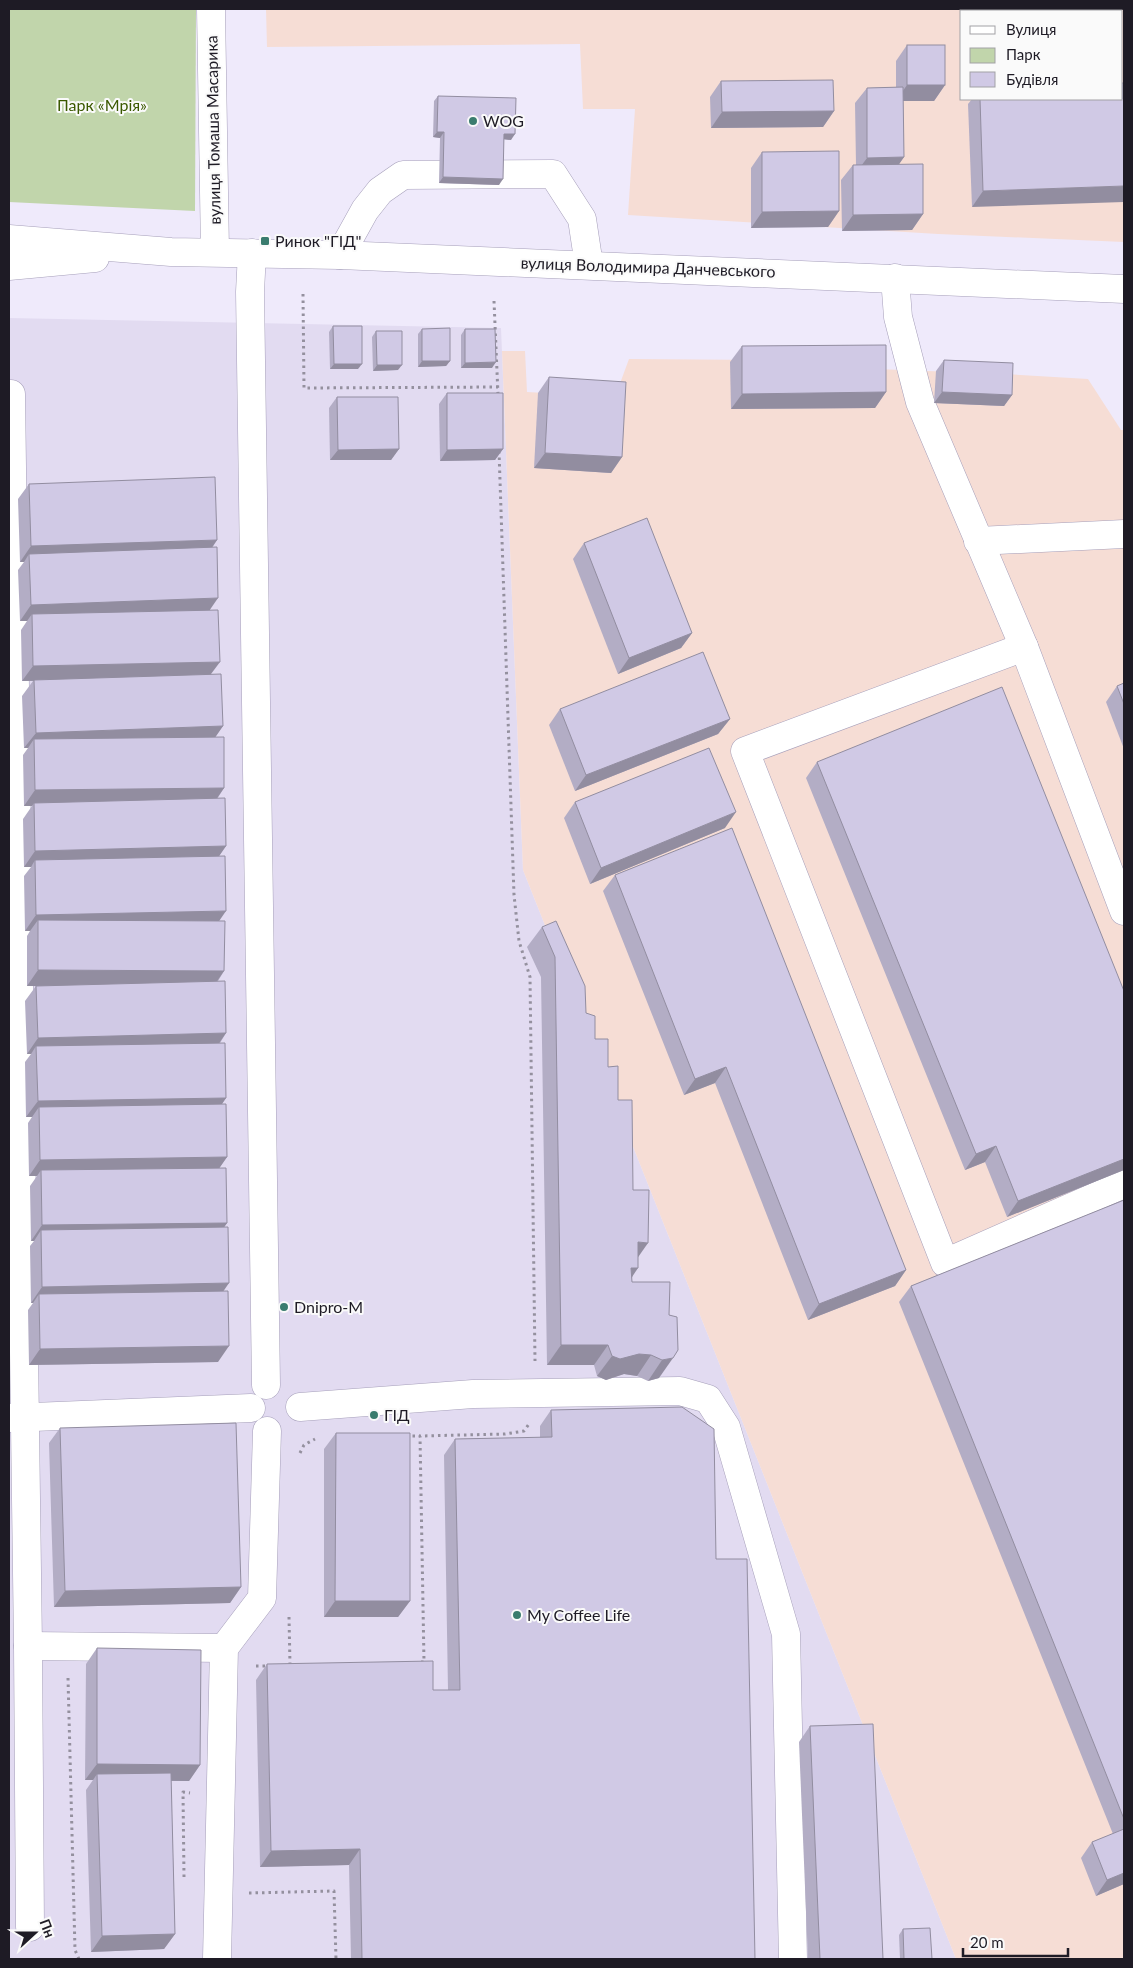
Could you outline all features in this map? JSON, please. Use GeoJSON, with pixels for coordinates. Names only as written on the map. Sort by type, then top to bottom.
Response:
{"type":"FeatureCollection","features":[{"type":"Feature","properties":{"kind":"street","name":"вулиця Томаша Масарика"},"geometry":{"type":"LineString","coordinates":[[211,9],[215,252]]}},
{"type":"Feature","properties":{"kind":"street"},"geometry":{"type":"LineString","coordinates":[[340,255],[365,210],[380,191],[403,175],[552,174],[582,219],[589,265]]}},
{"type":"Feature","properties":{"kind":"street","name":"вулиця Володимира Данчевського"},"geometry":{"type":"LineString","coordinates":[[9,239],[171,252],[340,255],[1124,289]]}},
{"type":"Feature","properties":{"kind":"street","name":"вулиця Володимира Данчевського"},"geometry":{"type":"LineString","coordinates":[[9,266],[171,252]]}},
{"type":"Feature","properties":{"kind":"street"},"geometry":{"type":"LineString","coordinates":[[252,253],[250,292],[266,1385]]}},
{"type":"Feature","properties":{"kind":"street"},"geometry":{"type":"LineString","coordinates":[[895,278],[898,317],[920,402],[1024,647],[1124,911]]}},
{"type":"Feature","properties":{"kind":"street"},"geometry":{"type":"LineString","coordinates":[[11,394],[17,1418],[28,1646],[30,1927]]}},
{"type":"Feature","properties":{"kind":"street"},"geometry":{"type":"LineString","coordinates":[[978,541],[1124,534]]}},
{"type":"Feature","properties":{"kind":"street"},"geometry":{"type":"LineString","coordinates":[[1024,647],[745,751],[945,1263],[1124,1184]]}},
{"type":"Feature","properties":{"kind":"street"},"geometry":{"type":"LineString","coordinates":[[277,1383],[288,1387],[297,1396],[300,1407],[297,1418],[290,1427],[279,1432],[267,1431],[259,1426],[253,1418],[251,1408],[252,1399],[258,1390],[266,1385],[277,1383]]}},
{"type":"Feature","properties":{"kind":"street"},"geometry":{"type":"LineString","coordinates":[[300,1407],[473,1394],[680,1391],[708,1399],[726,1427],[786,1634],[792,1959]]}},
{"type":"Feature","properties":{"kind":"street"},"geometry":{"type":"LineString","coordinates":[[17,1418],[251,1408]]}},
{"type":"Feature","properties":{"kind":"street"},"geometry":{"type":"LineString","coordinates":[[217,1959],[224,1648],[262,1598],[267,1431]]}},
{"type":"Feature","properties":{"kind":"street"},"geometry":{"type":"LineString","coordinates":[[28,1646],[224,1648]]}},
{"type":"Feature","properties":{"kind":"path"},"geometry":{"type":"LineString","coordinates":[[303,294],[304,388],[498,386]]}},
{"type":"Feature","properties":{"kind":"path"},"geometry":{"type":"LineString","coordinates":[[494,301],[498,396]]}},
{"type":"Feature","properties":{"kind":"path"},"geometry":{"type":"LineString","coordinates":[[401,1436],[505,1434],[524,1431],[537,1414],[530,977],[519,941],[514,895],[499,445]]}},
{"type":"Feature","properties":{"kind":"path"},"geometry":{"type":"LineString","coordinates":[[415,1662],[424,1662],[420,1436]]}},
{"type":"Feature","properties":{"kind":"path"},"geometry":{"type":"LineString","coordinates":[[295,1461],[304,1445],[315,1439],[325,1439]]}},
{"type":"Feature","properties":{"kind":"path"},"geometry":{"type":"LineString","coordinates":[[289,1616],[290,1666]]}},
{"type":"Feature","properties":{"kind":"path"},"geometry":{"type":"LineString","coordinates":[[281,1666],[300,1665]]}},
{"type":"Feature","properties":{"kind":"path"},"geometry":{"type":"LineString","coordinates":[[247,1666],[273,1666]]}},
{"type":"Feature","properties":{"kind":"path"},"geometry":{"type":"LineString","coordinates":[[68,1670],[76,1950],[79,1959]]}},
{"type":"Feature","properties":{"kind":"path"},"geometry":{"type":"LineString","coordinates":[[240,1893],[334,1891],[336,1959]]}},
{"type":"Feature","properties":{"kind":"shaded area"},"geometry":{"type":"Polygon","coordinates":[[[266,9],[1124,9],[1124,242],[938,234],[628,215],[635,109],[583,109],[580,44],[267,47],[266,9]]]}},
{"type":"Feature","properties":{"kind":"shaded area","name":"ГІД"},"geometry":{"type":"Polygon","coordinates":[[[9,318],[501,328],[523,870],[956,1959],[9,1959],[9,318]]]}},
{"type":"Feature","properties":{"kind":"shaded area"},"geometry":{"type":"Polygon","coordinates":[[[502,351],[525,351],[527,392],[615,397],[629,359],[875,361],[876,369],[1088,379],[1121,430],[1124,430],[1124,1959],[956,1959],[523,870],[502,351]]]}},
{"type":"Feature","properties":{"kind":"green space","name":"Парк «Мрія»"},"geometry":{"type":"Polygon","coordinates":[[[9,9],[196,9],[195,211],[9,202],[9,9]]]}},
{"type":"Feature","properties":{"kind":"building"},"geometry":{"type":"Polygon","coordinates":[[[907,45],[945,45],[945,85],[907,85],[907,45]]]}},
{"type":"Feature","properties":{"kind":"building"},"geometry":{"type":"Polygon","coordinates":[[[833,80],[834,111],[722,112],[721,81],[833,80]]]}},
{"type":"Feature","properties":{"kind":"building"},"geometry":{"type":"Polygon","coordinates":[[[1124,83],[1124,186],[983,191],[980,100],[1123,100],[1124,83]]]}},
{"type":"Feature","properties":{"kind":"building"},"geometry":{"type":"Polygon","coordinates":[[[903,87],[904,157],[867,158],[867,88],[903,87]]]}},
{"type":"Feature","properties":{"kind":"building"},"geometry":{"type":"Polygon","coordinates":[[[438,96],[516,98],[515,134],[504,134],[503,179],[443,177],[444,132],[437,132],[438,96]]]}},
{"type":"Feature","properties":{"kind":"building"},"geometry":{"type":"Polygon","coordinates":[[[839,151],[839,211],[762,212],[762,152],[839,151]]]}},
{"type":"Feature","properties":{"kind":"building"},"geometry":{"type":"Polygon","coordinates":[[[923,164],[923,214],[853,215],[853,165],[923,164]]]}},
{"type":"Feature","properties":{"kind":"building"},"geometry":{"type":"Polygon","coordinates":[[[333,326],[362,326],[362,364],[334,364],[333,326]]]}},
{"type":"Feature","properties":{"kind":"building"},"geometry":{"type":"Polygon","coordinates":[[[450,328],[450,361],[422,361],[422,329],[450,328]]]}},
{"type":"Feature","properties":{"kind":"building"},"geometry":{"type":"Polygon","coordinates":[[[465,329],[495,329],[496,362],[465,363],[465,329]]]}},
{"type":"Feature","properties":{"kind":"building"},"geometry":{"type":"Polygon","coordinates":[[[376,331],[402,331],[402,365],[377,365],[376,331]]]}},
{"type":"Feature","properties":{"kind":"building"},"geometry":{"type":"Polygon","coordinates":[[[886,345],[886,392],[742,394],[742,346],[886,345]]]}},
{"type":"Feature","properties":{"kind":"building"},"geometry":{"type":"Polygon","coordinates":[[[944,360],[1013,363],[1012,395],[942,392],[944,360]]]}},
{"type":"Feature","properties":{"kind":"building"},"geometry":{"type":"Polygon","coordinates":[[[549,377],[626,382],[622,457],[545,453],[549,377]]]}},
{"type":"Feature","properties":{"kind":"building"},"geometry":{"type":"Polygon","coordinates":[[[447,393],[503,393],[503,449],[447,450],[447,393]]]}},
{"type":"Feature","properties":{"kind":"building"},"geometry":{"type":"Polygon","coordinates":[[[337,397],[398,397],[399,449],[338,450],[337,397]]]}},
{"type":"Feature","properties":{"kind":"building"},"geometry":{"type":"Polygon","coordinates":[[[215,477],[217,540],[31,546],[29,484],[215,477]]]}},
{"type":"Feature","properties":{"kind":"building"},"geometry":{"type":"Polygon","coordinates":[[[647,518],[692,633],[629,658],[584,543],[647,518]]]}},
{"type":"Feature","properties":{"kind":"building"},"geometry":{"type":"Polygon","coordinates":[[[217,547],[218,598],[31,605],[29,554],[217,547]]]}},
{"type":"Feature","properties":{"kind":"building"},"geometry":{"type":"Polygon","coordinates":[[[218,610],[220,662],[33,666],[32,614],[218,610]]]}},
{"type":"Feature","properties":{"kind":"building"},"geometry":{"type":"Polygon","coordinates":[[[703,652],[730,719],[586,775],[560,709],[703,652]]]}},
{"type":"Feature","properties":{"kind":"building"},"geometry":{"type":"Polygon","coordinates":[[[221,674],[223,726],[36,733],[34,680],[221,674]]]}},
{"type":"Feature","properties":{"kind":"building"},"geometry":{"type":"Polygon","coordinates":[[[1124,683],[1124,704],[1117,686],[1124,683]]]}},
{"type":"Feature","properties":{"kind":"building"},"geometry":{"type":"Polygon","coordinates":[[[1002,687],[1124,991],[1124,1159],[1018,1201],[996,1146],[976,1154],[817,762],[1002,687]]]}},
{"type":"Feature","properties":{"kind":"building"},"geometry":{"type":"Polygon","coordinates":[[[224,737],[224,788],[35,790],[34,739],[224,737]]]}},
{"type":"Feature","properties":{"kind":"building"},"geometry":{"type":"Polygon","coordinates":[[[709,748],[736,812],[601,868],[575,802],[709,748]]]}},
{"type":"Feature","properties":{"kind":"building"},"geometry":{"type":"Polygon","coordinates":[[[225,798],[226,846],[35,851],[34,803],[225,798]]]}},
{"type":"Feature","properties":{"kind":"building"},"geometry":{"type":"Polygon","coordinates":[[[732,828],[906,1270],[819,1304],[726,1067],[695,1079],[615,875],[732,828]]]}},
{"type":"Feature","properties":{"kind":"building"},"geometry":{"type":"Polygon","coordinates":[[[225,856],[226,911],[36,915],[35,860],[225,856]]]}},
{"type":"Feature","properties":{"kind":"building"},"geometry":{"type":"Polygon","coordinates":[[[38,920],[225,921],[224,971],[38,970],[38,920]]]}},
{"type":"Feature","properties":{"kind":"building"},"geometry":{"type":"Polygon","coordinates":[[[556,921],[585,986],[586,1013],[595,1016],[595,1039],[608,1039],[608,1067],[618,1066],[618,1100],[632,1100],[633,1190],[649,1190],[648,1243],[638,1242],[638,1268],[631,1268],[632,1282],[670,1282],[669,1315],[677,1317],[678,1350],[673,1358],[662,1360],[651,1355],[639,1354],[620,1359],[612,1356],[608,1345],[561,1345],[555,957],[542,927],[556,921]]]}},
{"type":"Feature","properties":{"kind":"building"},"geometry":{"type":"Polygon","coordinates":[[[225,981],[226,1033],[38,1038],[36,986],[225,981]]]}},
{"type":"Feature","properties":{"kind":"building"},"geometry":{"type":"Polygon","coordinates":[[[225,1043],[226,1098],[38,1101],[36,1046],[225,1043]]]}},
{"type":"Feature","properties":{"kind":"building"},"geometry":{"type":"Polygon","coordinates":[[[226,1104],[227,1157],[40,1160],[39,1107],[226,1104]]]}},
{"type":"Feature","properties":{"kind":"building"},"geometry":{"type":"Polygon","coordinates":[[[226,1168],[227,1223],[42,1225],[41,1170],[226,1168]]]}},
{"type":"Feature","properties":{"kind":"building"},"geometry":{"type":"Polygon","coordinates":[[[1124,1200],[1124,1819],[911,1286],[1124,1200]]]}},
{"type":"Feature","properties":{"kind":"building"},"geometry":{"type":"Polygon","coordinates":[[[228,1227],[229,1283],[42,1287],[41,1230],[228,1227]]]}},
{"type":"Feature","properties":{"kind":"building"},"geometry":{"type":"Polygon","coordinates":[[[228,1291],[229,1346],[40,1349],[39,1294],[228,1291]]]}},
{"type":"Feature","properties":{"kind":"building"},"geometry":{"type":"Polygon","coordinates":[[[682,1407],[714,1429],[716,1559],[747,1559],[755,1959],[362,1959],[360,1849],[271,1851],[267,1664],[433,1661],[433,1690],[460,1690],[455,1439],[552,1437],[551,1410],[682,1407]]]}},
{"type":"Feature","properties":{"kind":"building"},"geometry":{"type":"Polygon","coordinates":[[[236,1423],[241,1587],[65,1591],[60,1428],[236,1423]]]}},
{"type":"Feature","properties":{"kind":"building"},"geometry":{"type":"Polygon","coordinates":[[[336,1433],[410,1433],[410,1601],[335,1601],[336,1433]]]}},
{"type":"Feature","properties":{"kind":"building"},"geometry":{"type":"Polygon","coordinates":[[[97,1648],[201,1650],[200,1765],[97,1764],[97,1648]]]}},
{"type":"Feature","properties":{"kind":"building"},"geometry":{"type":"Polygon","coordinates":[[[873,1724],[883,1959],[820,1959],[810,1726],[873,1724]]]}},
{"type":"Feature","properties":{"kind":"building"},"geometry":{"type":"Polygon","coordinates":[[[171,1773],[175,1934],[102,1936],[97,1774],[171,1773]]]}},
{"type":"Feature","properties":{"kind":"building"},"geometry":{"type":"Polygon","coordinates":[[[1124,1829],[1124,1873],[1107,1880],[1092,1842],[1124,1829]]]}},
{"type":"Feature","properties":{"kind":"building"},"geometry":{"type":"Polygon","coordinates":[[[930,1928],[932,1959],[904,1959],[903,1929],[930,1928]]]}},
{"type":"Feature","properties":{"kind":"place","name":"WOG"},"geometry":{"type":"Point","coordinates":[473,121]}},
{"type":"Feature","properties":{"kind":"place","name":"Ринок \"ГІД\""},"geometry":{"type":"Point","coordinates":[265,241]}},
{"type":"Feature","properties":{"kind":"place","name":"Dnipro-M"},"geometry":{"type":"Point","coordinates":[284,1307]}},
{"type":"Feature","properties":{"kind":"place","name":"ГІД"},"geometry":{"type":"Point","coordinates":[374,1415]}},
{"type":"Feature","properties":{"kind":"place","name":"My Coffee Life"},"geometry":{"type":"Point","coordinates":[517,1615]}}]}
